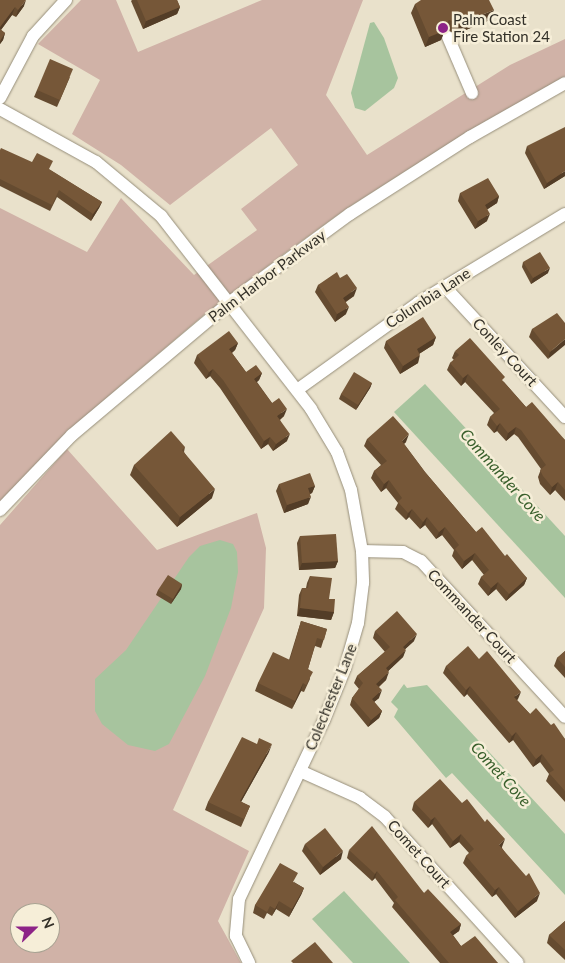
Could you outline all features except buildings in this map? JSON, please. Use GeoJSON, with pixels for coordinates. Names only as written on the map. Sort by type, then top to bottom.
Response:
{"type":"FeatureCollection","features":[{"type":"Feature","properties":{"kind":"street"},"geometry":{"type":"LineString","coordinates":[[0,98],[33,36],[66,0]]}},
{"type":"Feature","properties":{"kind":"street"},"geometry":{"type":"LineString","coordinates":[[448,37],[472,93]]}},
{"type":"Feature","properties":{"kind":"street","name":"Palm Harbor Parkway"},"geometry":{"type":"LineString","coordinates":[[0,510],[72,435],[230,302],[350,214],[470,137],[565,83]]}},
{"type":"Feature","properties":{"kind":"street","name":"Colechester Lane"},"geometry":{"type":"LineString","coordinates":[[0,109],[80,152],[131,188],[172,229],[230,302],[320,422],[343,466],[355,505],[362,551],[363,584],[354,639],[339,683],[300,771],[239,899],[236,936],[248,963]]}},
{"type":"Feature","properties":{"kind":"street","name":"Columbia Lane"},"geometry":{"type":"LineString","coordinates":[[297,390],[445,287],[565,214]]}},
{"type":"Feature","properties":{"kind":"street","name":"Conley Court"},"geometry":{"type":"LineString","coordinates":[[445,287],[565,418]]}},
{"type":"Feature","properties":{"kind":"street","name":"Commander Court"},"geometry":{"type":"LineString","coordinates":[[362,551],[403,552],[421,561],[565,717]]}},
{"type":"Feature","properties":{"kind":"street","name":"Comet Court"},"geometry":{"type":"LineString","coordinates":[[300,771],[360,798],[385,817],[518,963]]}},
{"type":"Feature","properties":{"kind":"shaded area"},"geometry":{"type":"Polygon","coordinates":[[[81,0],[116,0],[138,52],[262,0],[363,0],[326,95],[367,155],[510,65],[565,39],[565,77],[467,132],[346,209],[281,256],[205,314],[76,424],[0,502],[0,208],[87,252],[121,198],[194,275],[257,230],[241,209],[298,165],[271,128],[170,205],[121,165],[72,134],[100,80],[38,44],[81,0]]]}},
{"type":"Feature","properties":{"kind":"shaded area"},"geometry":{"type":"Polygon","coordinates":[[[67,449],[157,550],[257,513],[266,548],[264,608],[173,810],[249,851],[218,921],[241,963],[0,963],[0,525],[67,449]]]}},
{"type":"Feature","properties":{"kind":"water"},"geometry":{"type":"Polygon","coordinates":[[[374,22],[384,38],[398,78],[394,88],[365,111],[355,108],[351,93],[370,23],[374,22]]]}},
{"type":"Feature","properties":{"kind":"water","name":"Commander Cove"},"geometry":{"type":"Polygon","coordinates":[[[425,384],[565,536],[565,598],[394,412],[425,384]]]}},
{"type":"Feature","properties":{"kind":"water"},"geometry":{"type":"Polygon","coordinates":[[[220,540],[233,544],[237,552],[238,572],[231,608],[205,676],[169,744],[155,751],[128,745],[102,724],[95,711],[95,679],[126,650],[189,557],[200,546],[220,540]]]}},
{"type":"Feature","properties":{"kind":"water","name":"Comet Cove"},"geometry":{"type":"Polygon","coordinates":[[[404,684],[407,688],[427,685],[565,834],[565,895],[452,773],[446,778],[394,717],[398,709],[391,702],[404,684]]]}},
{"type":"Feature","properties":{"kind":"water"},"geometry":{"type":"Polygon","coordinates":[[[344,891],[410,963],[353,963],[312,919],[344,891]]]}},
{"type":"Feature","properties":{"kind":"place","name":"Palm Coast Fire Station 24"},"geometry":{"type":"Point","coordinates":[443,28]}}]}
